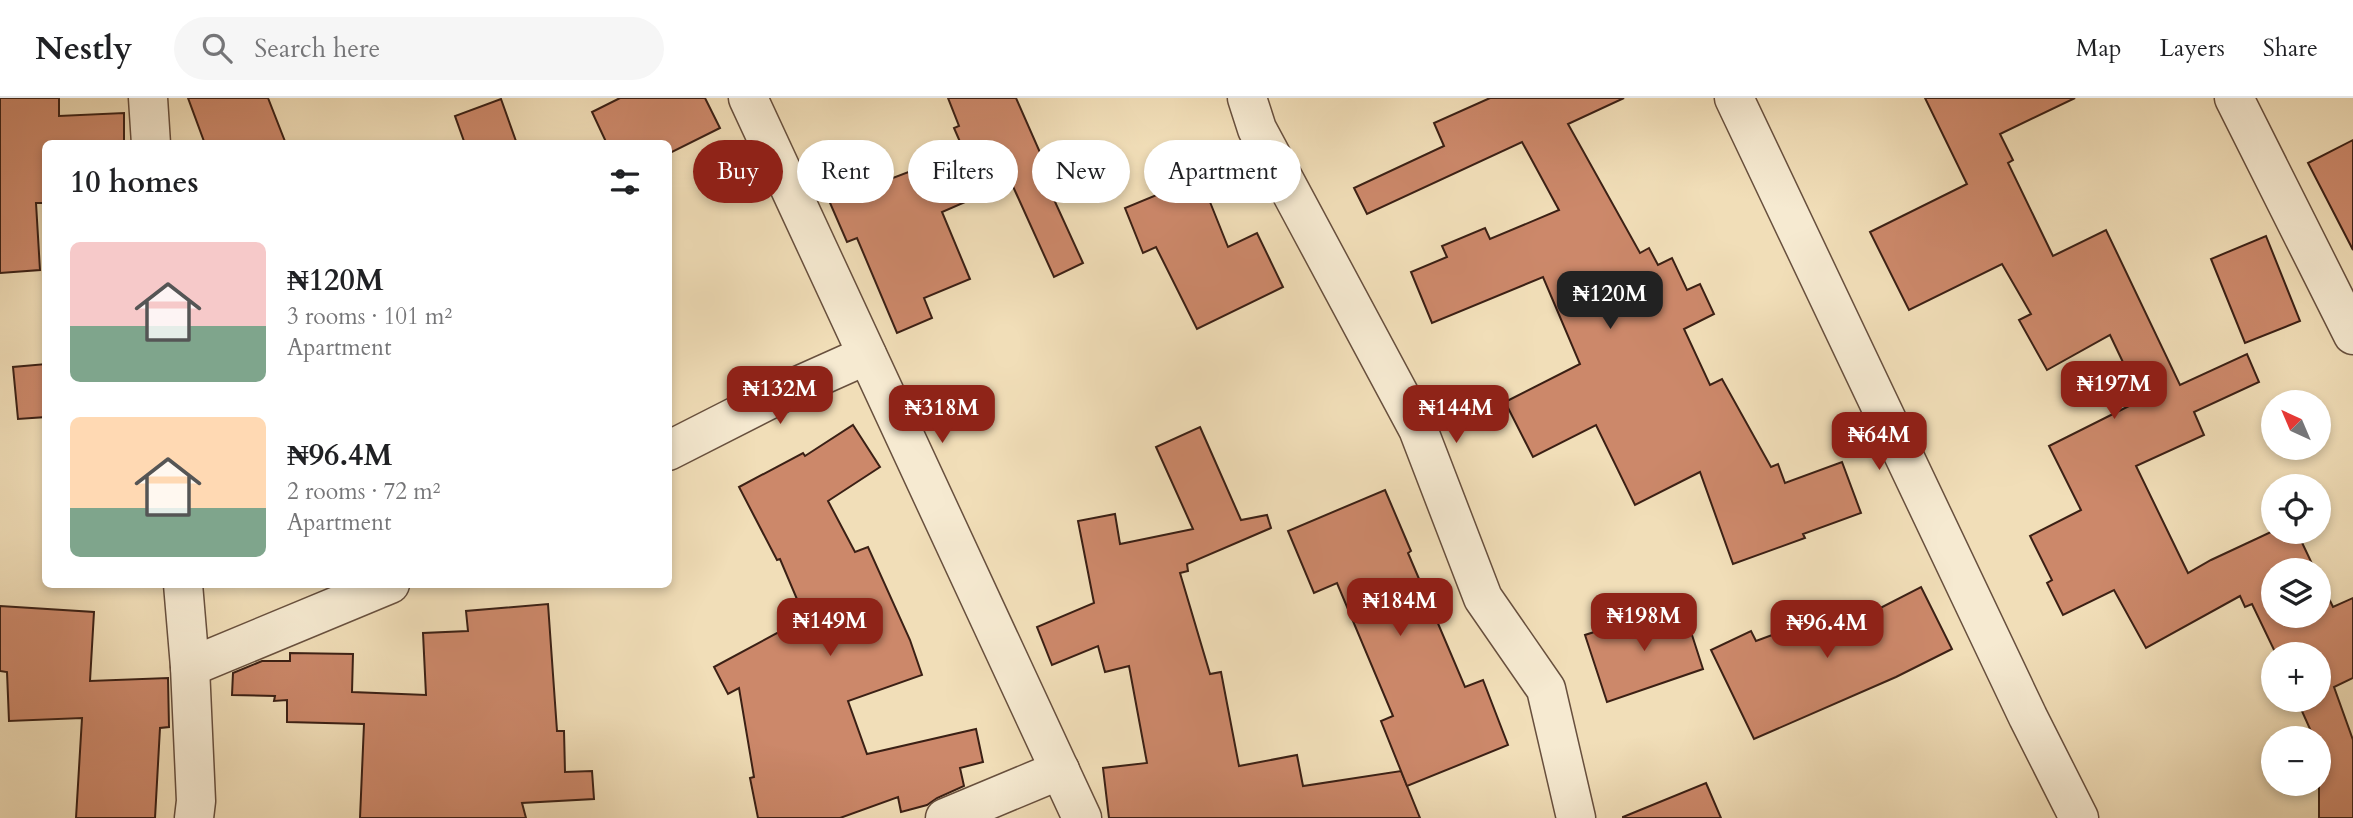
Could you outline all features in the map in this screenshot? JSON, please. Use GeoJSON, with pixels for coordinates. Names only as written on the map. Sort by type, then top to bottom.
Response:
{"type":"FeatureCollection","features":[{"type":"Feature","properties":{"kind":"street"},"geometry":{"type":"LineString","coordinates":[[148,98],[151,140]]}},
{"type":"Feature","properties":{"kind":"street"},"geometry":{"type":"LineString","coordinates":[[748,98],[1082,818]]}},
{"type":"Feature","properties":{"kind":"street"},"geometry":{"type":"LineString","coordinates":[[1247,98],[1258,129],[1418,429],[1483,598],[1546,689],[1576,818]]}},
{"type":"Feature","properties":{"kind":"street"},"geometry":{"type":"LineString","coordinates":[[1734,98],[2028,717],[2079,818]]}},
{"type":"Feature","properties":{"kind":"street"},"geometry":{"type":"LineString","coordinates":[[2234,98],[2353,335]]}},
{"type":"Feature","properties":{"kind":"street"},"geometry":{"type":"LineString","coordinates":[[672,449],[782,393],[867,355]]}},
{"type":"Feature","properties":{"kind":"street"},"geometry":{"type":"LineString","coordinates":[[183,588],[190,667],[196,801],[194,818]]}},
{"type":"Feature","properties":{"kind":"street"},"geometry":{"type":"LineString","coordinates":[[190,667],[380,588]]}},
{"type":"Feature","properties":{"kind":"street"},"geometry":{"type":"LineString","coordinates":[[945,818],[1060,770]]}},
{"type":"Feature","properties":{"kind":"building"},"geometry":{"type":"Polygon","coordinates":[[[0,98],[59,98],[59,116],[124,113],[124,140],[42,140],[42,203],[36,203],[40,270],[0,273],[0,98]]]}},
{"type":"Feature","properties":{"kind":"building"},"geometry":{"type":"Polygon","coordinates":[[[188,98],[268,98],[284,140],[204,140],[188,98]]]}},
{"type":"Feature","properties":{"kind":"building"},"geometry":{"type":"Polygon","coordinates":[[[620,98],[705,98],[720,128],[672,152],[672,140],[605,140],[592,112],[620,98]]]}},
{"type":"Feature","properties":{"kind":"building"},"geometry":{"type":"Polygon","coordinates":[[[948,98],[1016,98],[1035,140],[1032,140],[1032,203],[1056,203],[1083,263],[1054,277],[1018,197],[1018,140],[959,140],[954,128],[959,126],[948,98]]]}},
{"type":"Feature","properties":{"kind":"building"},"geometry":{"type":"Polygon","coordinates":[[[1490,98],[1624,98],[1568,124],[1640,253],[1649,248],[1658,265],[1672,258],[1687,290],[1700,284],[1714,314],[1684,329],[1710,385],[1722,379],[1771,467],[1778,464],[1785,483],[1842,462],[1861,513],[1803,534],[1805,538],[1733,564],[1700,472],[1635,505],[1596,425],[1533,457],[1505,402],[1580,364],[1543,277],[1432,323],[1411,272],[1447,257],[1442,246],[1485,228],[1490,239],[1559,210],[1522,142],[1367,214],[1354,188],[1444,146],[1434,123],[1490,98]]]}},
{"type":"Feature","properties":{"kind":"building"},"geometry":{"type":"Polygon","coordinates":[[[1925,98],[2075,98],[2000,134],[2013,160],[2008,163],[2053,256],[2106,230],[2180,385],[2247,354],[2259,382],[2194,412],[2204,435],[2136,466],[2188,573],[2261,537],[2261,544],[2303,544],[2309,558],[2261,558],[2261,623],[2252,604],[2245,607],[2240,596],[2146,648],[2114,590],[2063,615],[2047,583],[2052,580],[2030,536],[2081,510],[2049,446],[2141,400],[2110,335],[2047,370],[2019,320],[2031,314],[2002,264],[1909,310],[1870,232],[1967,184],[1925,98]]]}},
{"type":"Feature","properties":{"kind":"building"},"geometry":{"type":"Polygon","coordinates":[[[501,99],[516,140],[464,140],[455,116],[501,99]]]}},
{"type":"Feature","properties":{"kind":"building"},"geometry":{"type":"Polygon","coordinates":[[[2353,140],[2353,250],[2308,163],[2353,140]]]}},
{"type":"Feature","properties":{"kind":"building"},"geometry":{"type":"Polygon","coordinates":[[[908,172],[908,203],[963,203],[942,212],[970,279],[924,298],[932,318],[897,333],[857,238],[847,242],[830,203],[894,203],[894,178],[908,172]]]}},
{"type":"Feature","properties":{"kind":"building"},"geometry":{"type":"Polygon","coordinates":[[[1144,200],[1144,203],[1210,203],[1228,247],[1257,233],[1283,287],[1197,329],[1156,247],[1143,253],[1125,208],[1144,200]]]}},
{"type":"Feature","properties":{"kind":"building"},"geometry":{"type":"Polygon","coordinates":[[[2266,236],[2300,321],[2245,343],[2211,259],[2266,236]]]}},
{"type":"Feature","properties":{"kind":"building"},"geometry":{"type":"Polygon","coordinates":[[[42,364],[42,417],[18,419],[13,367],[42,364]]]}},
{"type":"Feature","properties":{"kind":"building"},"geometry":{"type":"Polygon","coordinates":[[[853,425],[880,467],[828,501],[855,552],[868,547],[910,640],[922,675],[848,701],[867,754],[976,729],[983,762],[960,768],[964,786],[927,805],[901,812],[898,797],[840,818],[758,818],[750,778],[754,777],[739,688],[728,694],[714,667],[805,618],[780,559],[777,560],[739,487],[803,453],[805,456],[853,425]]]}},
{"type":"Feature","properties":{"kind":"building"},"geometry":{"type":"Polygon","coordinates":[[[1200,427],[1241,520],[1267,515],[1271,528],[1187,564],[1188,571],[1180,573],[1210,674],[1221,672],[1239,766],[1297,755],[1303,786],[1401,771],[1420,818],[1109,818],[1103,768],[1147,763],[1129,666],[1105,672],[1098,646],[1052,665],[1037,627],[1094,603],[1078,521],[1115,514],[1120,544],[1193,529],[1156,447],[1200,427]]]}},
{"type":"Feature","properties":{"kind":"building"},"geometry":{"type":"Polygon","coordinates":[[[1385,490],[1411,551],[1408,553],[1465,687],[1483,680],[1508,745],[1407,786],[1381,721],[1393,716],[1337,583],[1314,593],[1288,531],[1385,490]]]}},
{"type":"Feature","properties":{"kind":"building"},"geometry":{"type":"Polygon","coordinates":[[[1921,587],[1952,649],[1896,677],[1754,739],[1711,650],[1751,631],[1756,641],[1850,606],[1855,621],[1921,587]]]}},
{"type":"Feature","properties":{"kind":"building"},"geometry":{"type":"Polygon","coordinates":[[[2353,598],[2353,678],[2334,687],[2353,740],[2353,818],[2319,818],[2319,796],[2331,796],[2331,726],[2309,726],[2302,712],[2331,712],[2331,642],[2270,642],[2264,628],[2331,628],[2331,603],[2333,607],[2353,598]]]}},
{"type":"Feature","properties":{"kind":"building"},"geometry":{"type":"Polygon","coordinates":[[[548,604],[557,731],[564,731],[565,772],[592,771],[594,799],[522,803],[526,818],[360,818],[364,724],[287,722],[287,700],[274,701],[275,696],[232,695],[233,673],[262,661],[290,661],[290,653],[353,654],[352,692],[426,695],[423,633],[468,631],[466,611],[548,604]]]}},
{"type":"Feature","properties":{"kind":"building"},"geometry":{"type":"Polygon","coordinates":[[[1682,604],[1703,669],[1607,702],[1585,635],[1682,604]]]}},
{"type":"Feature","properties":{"kind":"building"},"geometry":{"type":"Polygon","coordinates":[[[0,606],[94,612],[90,681],[168,678],[169,727],[160,728],[155,818],[76,818],[82,718],[9,721],[7,672],[0,671],[0,606]]]}},
{"type":"Feature","properties":{"kind":"building"},"geometry":{"type":"Polygon","coordinates":[[[1706,783],[1721,818],[1623,818],[1623,817],[1706,783]]]}}]}
